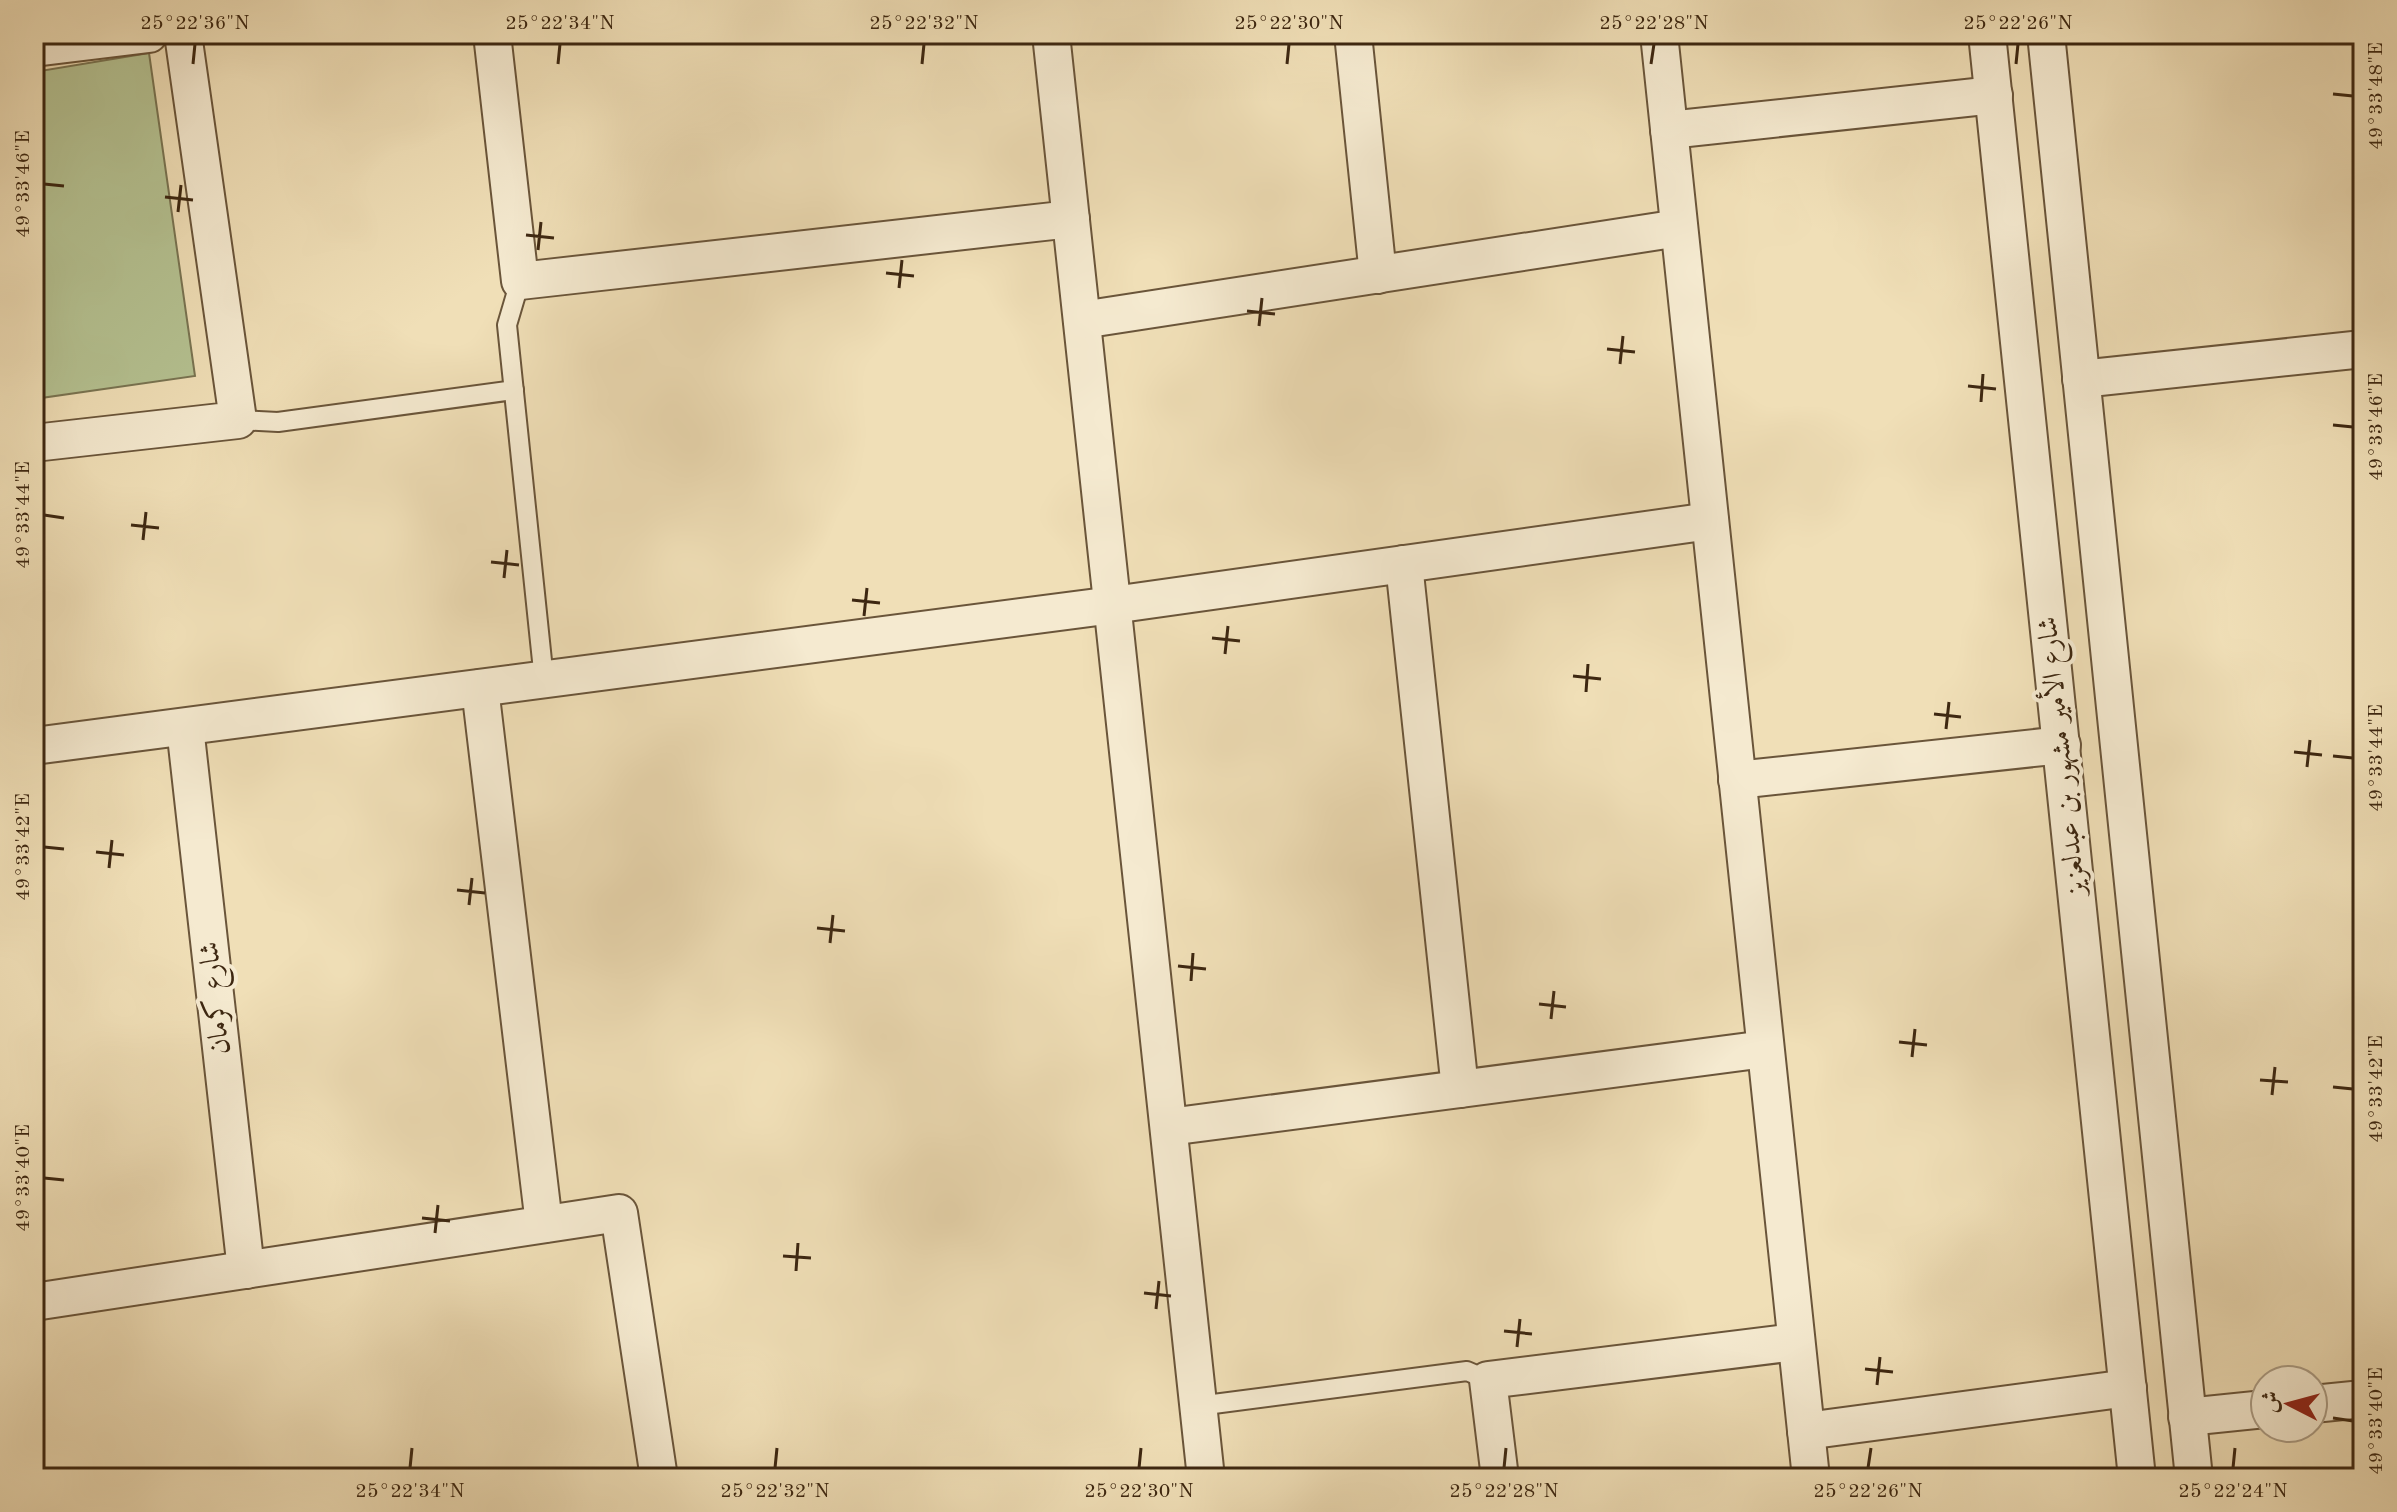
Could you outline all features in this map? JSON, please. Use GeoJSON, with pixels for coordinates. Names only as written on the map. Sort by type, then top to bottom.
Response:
{"type":"FeatureCollection","features":[{"type":"Feature","properties":{"kind":"street"},"geometry":{"type":"LineString","coordinates":[[34,48],[149,34]]}},
{"type":"Feature","properties":{"kind":"street"},"geometry":{"type":"LineString","coordinates":[[34,443],[238,420],[183,34]]}},
{"type":"Feature","properties":{"kind":"street"},"geometry":{"type":"LineString","coordinates":[[492,34],[520,281],[1071,219]]}},
{"type":"Feature","properties":{"kind":"street"},"geometry":{"type":"LineString","coordinates":[[1051,34],[1206,1478]]}},
{"type":"Feature","properties":{"kind":"street"},"geometry":{"type":"LineString","coordinates":[[1353,34],[1378,275]]}},
{"type":"Feature","properties":{"kind":"street"},"geometry":{"type":"LineString","coordinates":[[1659,34],[1811,1478]]}},
{"type":"Feature","properties":{"kind":"street","name":"شارع الأمير مشهور بن عبدلعزيز"},"geometry":{"type":"LineString","coordinates":[[1987,34],[2137,1478]]}},
{"type":"Feature","properties":{"kind":"street","name":"شارع الأمير مشهور بن عبدلعزيز"},"geometry":{"type":"LineString","coordinates":[[2046,34],[2194,1478]]}},
{"type":"Feature","properties":{"kind":"street"},"geometry":{"type":"LineString","coordinates":[[1669,130],[1994,95]]}},
{"type":"Feature","properties":{"kind":"street"},"geometry":{"type":"LineString","coordinates":[[1082,320],[1679,228]]}},
{"type":"Feature","properties":{"kind":"street"},"geometry":{"type":"LineString","coordinates":[[2081,379],[2363,349]]}},
{"type":"Feature","properties":{"kind":"street"},"geometry":{"type":"LineString","coordinates":[[34,746],[1113,605],[1710,521]]}},
{"type":"Feature","properties":{"kind":"street"},"geometry":{"type":"LineString","coordinates":[[1404,564],[1460,1089]]}},
{"type":"Feature","properties":{"kind":"street"},"geometry":{"type":"LineString","coordinates":[[480,688],[544,1224]]}},
{"type":"Feature","properties":{"kind":"street","name":"شارع كرمان"},"geometry":{"type":"LineString","coordinates":[[185,727],[246,1270]]}},
{"type":"Feature","properties":{"kind":"street"},"geometry":{"type":"LineString","coordinates":[[1737,780],[2062,745]]}},
{"type":"Feature","properties":{"kind":"street"},"geometry":{"type":"LineString","coordinates":[[1169,1127],[1765,1049]]}},
{"type":"Feature","properties":{"kind":"street"},"geometry":{"type":"LineString","coordinates":[[34,1302],[619,1213],[659,1478]]}},
{"type":"Feature","properties":{"kind":"street"},"geometry":{"type":"LineString","coordinates":[[1500,1478],[1488,1380],[1796,1342]]}},
{"type":"Feature","properties":{"kind":"street"},"geometry":{"type":"LineString","coordinates":[[1806,1431],[2128,1388]]}},
{"type":"Feature","properties":{"kind":"street"},"geometry":{"type":"LineString","coordinates":[[2329,1402],[2363,1399]]}},
{"type":"Feature","properties":{"kind":"street"},"geometry":{"type":"LineString","coordinates":[[2187,1417],[2249,1411]]}},
{"type":"Feature","properties":{"kind":"lane"},"geometry":{"type":"LineString","coordinates":[[520,281],[507,325],[544,680]]}},
{"type":"Feature","properties":{"kind":"lane"},"geometry":{"type":"LineString","coordinates":[[238,420],[278,422],[514,390]]}},
{"type":"Feature","properties":{"kind":"lane"},"geometry":{"type":"LineString","coordinates":[[1198,1406],[1467,1371],[1488,1380]]}},
{"type":"Feature","properties":{"kind":"green space"},"geometry":{"type":"Polygon","coordinates":[[[149,53],[195,376],[34,399],[34,72],[149,53]]]}}]}
